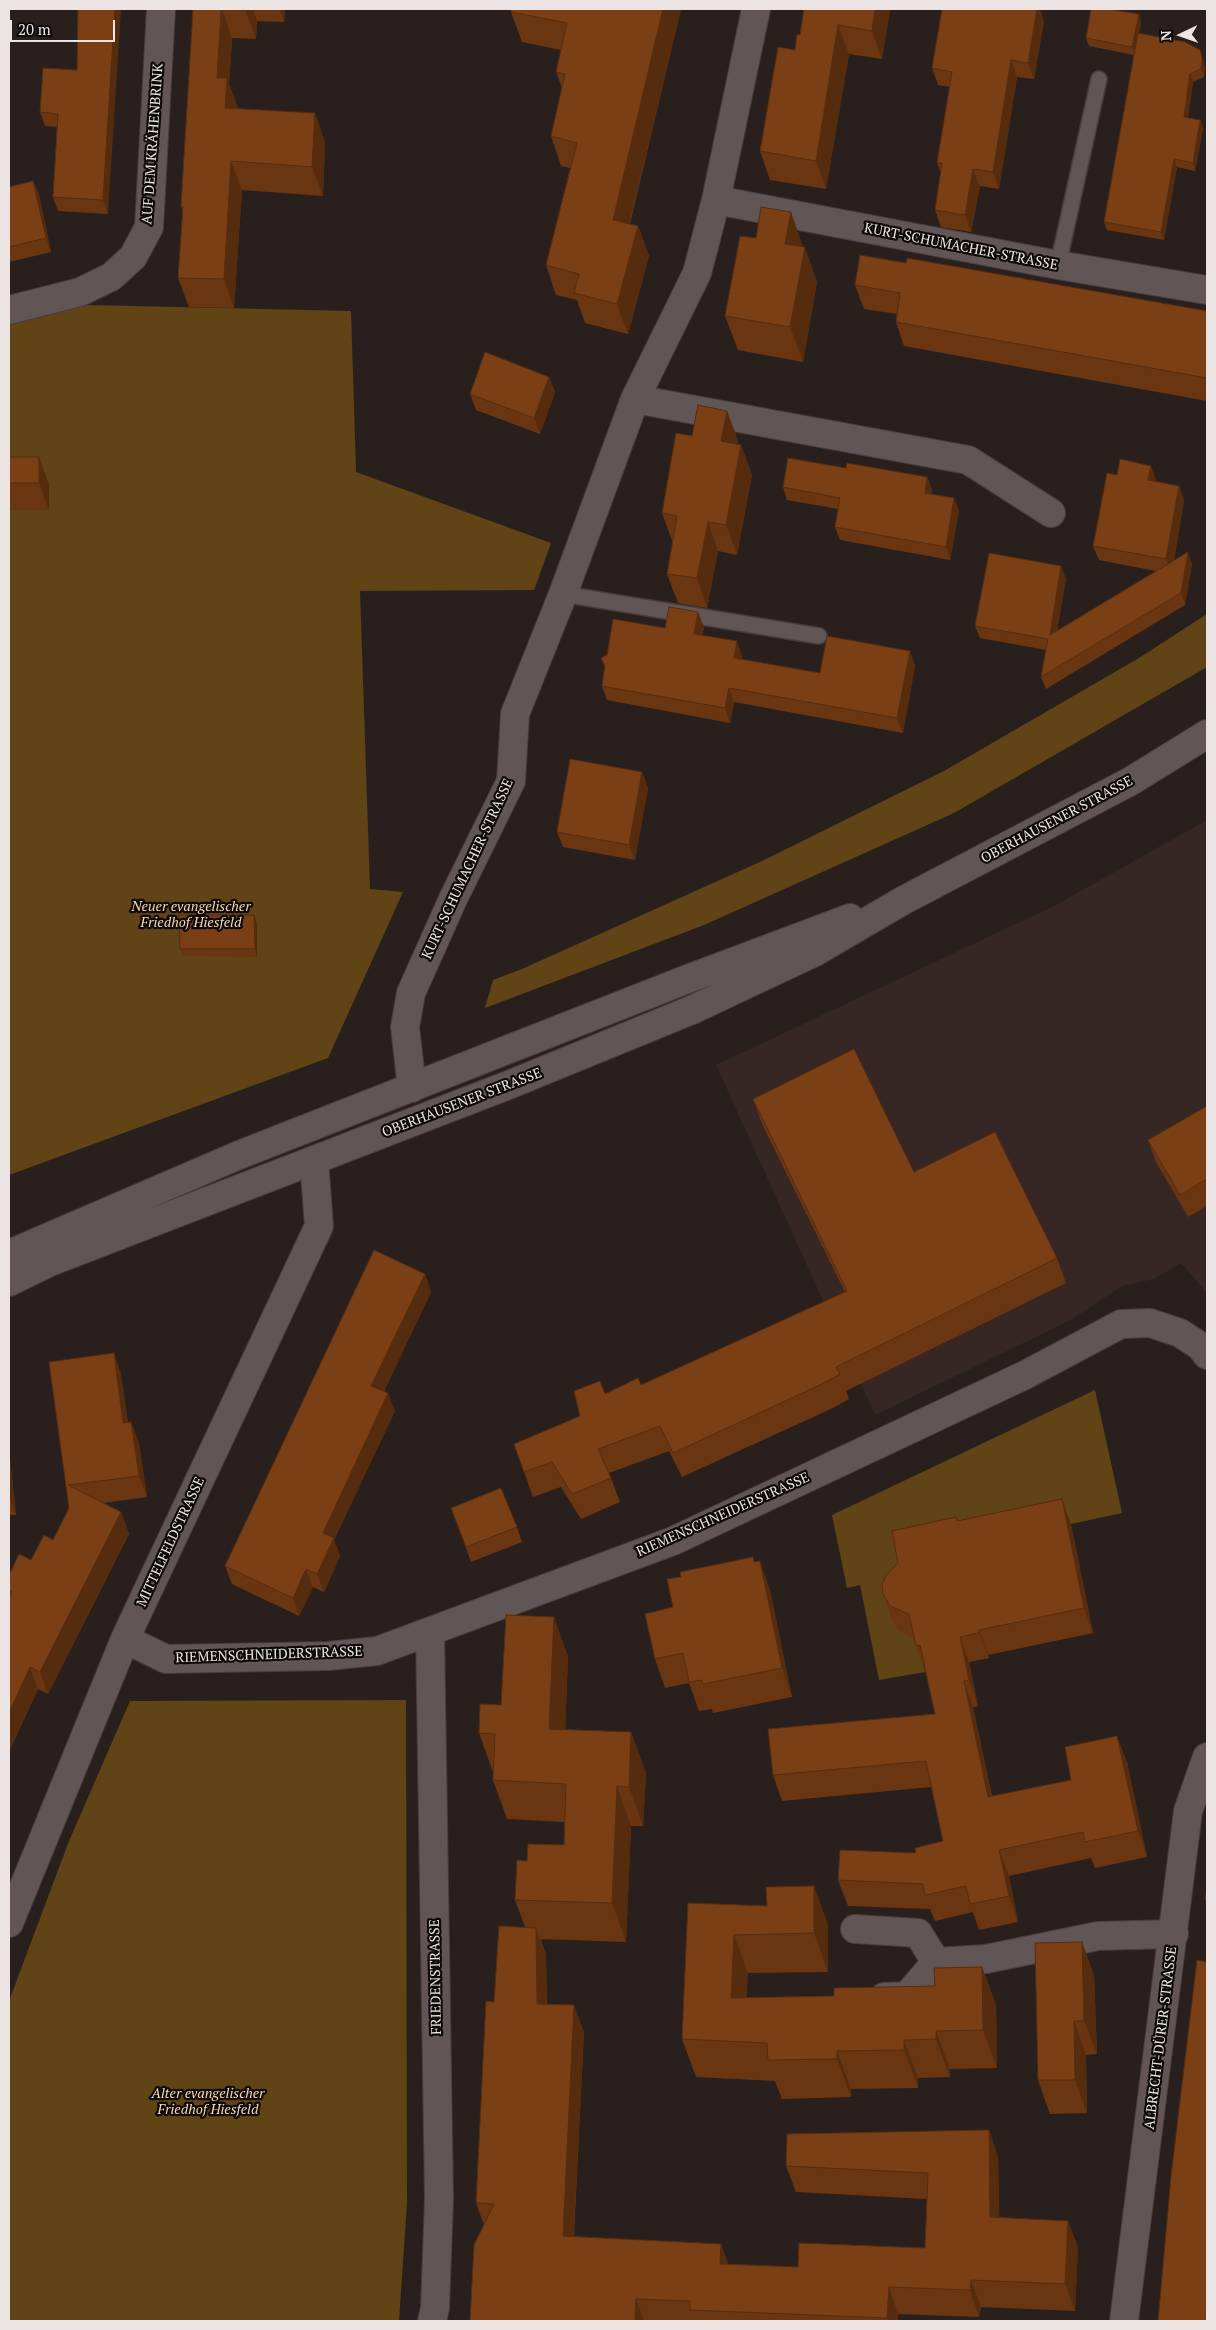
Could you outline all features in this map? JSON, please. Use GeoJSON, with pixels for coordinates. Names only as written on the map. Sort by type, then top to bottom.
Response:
{"type":"FeatureCollection","features":[{"type":"Feature","properties":{"kind":"street","name":"AUF DEM KRÄHENBRINK"},"geometry":{"type":"LineString","coordinates":[[9,310],[80,292],[112,277],[133,256],[149,227],[161,9]]}},
{"type":"Feature","properties":{"kind":"street","name":"KURT-SCHUMACHER-STRASSE"},"geometry":{"type":"LineString","coordinates":[[412,1088],[405,1027],[412,993],[453,899],[511,781],[515,714],[563,594],[635,399],[697,273],[716,200],[740,74],[756,9]]}},
{"type":"Feature","properties":{"kind":"street","name":"KURT-SCHUMACHER-STRASSE"},"geometry":{"type":"LineString","coordinates":[[716,200],[1058,265],[1207,290]]}},
{"type":"Feature","properties":{"kind":"street"},"geometry":{"type":"LineString","coordinates":[[635,399],[968,460],[1050,513]]}},
{"type":"Feature","properties":{"kind":"street","name":"OBERHAUSENER STRASSE"},"geometry":{"type":"LineString","coordinates":[[9,1282],[50,1262],[511,1084],[694,1008],[815,952],[904,900],[1131,781],[1207,734]]}},
{"type":"Feature","properties":{"kind":"street","name":"OBERHAUSENER STRASSE"},"geometry":{"type":"LineString","coordinates":[[9,1254],[239,1155],[807,933],[904,900]]}},
{"type":"Feature","properties":{"kind":"street","name":"MITTELFELDSTRASSE"},"geometry":{"type":"LineString","coordinates":[[9,1923],[126,1639],[319,1226],[314,1160]]}},
{"type":"Feature","properties":{"kind":"street","name":"RIEMENSCHNEIDERSTRASSE"},"geometry":{"type":"LineString","coordinates":[[126,1639],[166,1659],[328,1656],[377,1651],[673,1540],[1026,1375],[1121,1324],[1150,1323],[1180,1333],[1200,1346],[1207,1355]]}},
{"type":"Feature","properties":{"kind":"street","name":"FRIEDENSTRASSE"},"geometry":{"type":"LineString","coordinates":[[430,1632],[440,2199],[435,2308],[432,2321]]}},
{"type":"Feature","properties":{"kind":"street","name":"ALBRECHT-DÜRER-STRASSE"},"geometry":{"type":"LineString","coordinates":[[1124,2321],[1188,1811],[1207,1757]]}},
{"type":"Feature","properties":{"kind":"street"},"geometry":{"type":"LineString","coordinates":[[855,1929],[918,1933],[936,1962]]}},
{"type":"Feature","properties":{"kind":"street"},"geometry":{"type":"LineString","coordinates":[[860,1997],[907,1996],[936,1962],[986,1959],[1098,1936],[1174,1934]]}},
{"type":"Feature","properties":{"kind":"lane"},"geometry":{"type":"LineString","coordinates":[[1058,265],[1099,79]]}},
{"type":"Feature","properties":{"kind":"lane"},"geometry":{"type":"LineString","coordinates":[[563,594],[819,636]]}},
{"type":"Feature","properties":{"kind":"shaded area"},"geometry":{"type":"Polygon","coordinates":[[[1207,820],[1207,1293],[1181,1263],[1154,1279],[1122,1286],[1071,1320],[875,1415],[716,1065],[1056,905],[1207,820]]]}},
{"type":"Feature","properties":{"kind":"green space","name":"Neuer evangelischer Friedhof Hiesfeld"},"geometry":{"type":"Polygon","coordinates":[[[88,305],[351,311],[356,472],[551,543],[534,590],[360,591],[370,889],[403,892],[328,1058],[9,1175],[9,324],[88,305]]]}},
{"type":"Feature","properties":{"kind":"green space"},"geometry":{"type":"Polygon","coordinates":[[[1207,614],[1207,667],[954,813],[704,925],[485,1008],[493,980],[522,969],[762,861],[944,771],[1139,658],[1207,614]]]}},
{"type":"Feature","properties":{"kind":"green space"},"geometry":{"type":"Polygon","coordinates":[[[1095,1390],[1122,1513],[1071,1524],[892,1615],[898,1630],[917,1636],[925,1672],[879,1680],[860,1585],[847,1588],[832,1515],[1095,1390]]]}},
{"type":"Feature","properties":{"kind":"green space","name":"Alter evangelischer Friedhof Hiesfeld"},"geometry":{"type":"Polygon","coordinates":[[[406,1700],[407,2203],[399,2321],[9,2321],[9,2001],[69,1841],[130,1701],[406,1700]]]}},
{"type":"Feature","properties":{"kind":"building"},"geometry":{"type":"Polygon","coordinates":[[[78,9],[115,9],[103,200],[53,197],[58,114],[40,112],[43,68],[77,70],[78,9]]]}},
{"type":"Feature","properties":{"kind":"building"},"geometry":{"type":"Polygon","coordinates":[[[193,9],[221,9],[217,78],[227,78],[225,108],[315,113],[312,167],[231,161],[224,279],[178,278],[193,9]]]}},
{"type":"Feature","properties":{"kind":"building"},"geometry":{"type":"Polygon","coordinates":[[[511,9],[663,9],[613,220],[638,226],[617,304],[574,293],[579,274],[546,265],[577,143],[551,136],[565,74],[556,72],[567,23],[511,12],[511,9]]]}},
{"type":"Feature","properties":{"kind":"building"},"geometry":{"type":"Polygon","coordinates":[[[804,9],[875,9],[872,31],[838,25],[816,161],[760,151],[778,47],[795,50],[797,34],[800,35],[804,9]]]}},
{"type":"Feature","properties":{"kind":"building"},"geometry":{"type":"Polygon","coordinates":[[[942,9],[1037,9],[1028,63],[1011,60],[993,172],[973,169],[965,215],[935,210],[942,163],[937,163],[952,72],[932,68],[942,9]]]}},
{"type":"Feature","properties":{"kind":"building"},"geometry":{"type":"Polygon","coordinates":[[[1091,9],[1107,9],[1139,14],[1132,47],[1086,38],[1091,9]]]}},
{"type":"Feature","properties":{"kind":"building"},"geometry":{"type":"Polygon","coordinates":[[[1138,33],[1185,42],[1200,50],[1202,58],[1201,69],[1190,74],[1184,117],[1200,120],[1193,163],[1174,159],[1161,232],[1104,222],[1138,33]]]}},
{"type":"Feature","properties":{"kind":"building"},"geometry":{"type":"Polygon","coordinates":[[[33,181],[46,238],[9,247],[9,187],[33,181]]]}},
{"type":"Feature","properties":{"kind":"building"},"geometry":{"type":"Polygon","coordinates":[[[761,207],[791,212],[785,244],[805,247],[790,327],[725,316],[740,236],[756,238],[761,207]]]}},
{"type":"Feature","properties":{"kind":"building"},"geometry":{"type":"Polygon","coordinates":[[[860,255],[906,263],[907,258],[1207,311],[1207,378],[896,322],[900,293],[855,285],[860,255]]]}},
{"type":"Feature","properties":{"kind":"building"},"geometry":{"type":"Polygon","coordinates":[[[485,352],[549,377],[534,418],[470,394],[485,352]]]}},
{"type":"Feature","properties":{"kind":"building"},"geometry":{"type":"Polygon","coordinates":[[[698,405],[727,411],[721,441],[741,445],[726,525],[708,522],[697,578],[667,574],[677,516],[662,513],[676,433],[692,436],[698,405]]]}},
{"type":"Feature","properties":{"kind":"building"},"geometry":{"type":"Polygon","coordinates":[[[9,457],[39,457],[39,483],[9,483],[9,457]]]}},
{"type":"Feature","properties":{"kind":"building"},"geometry":{"type":"Polygon","coordinates":[[[788,458],[846,468],[847,463],[927,477],[925,493],[954,498],[946,547],[835,527],[840,498],[783,487],[788,458]]]}},
{"type":"Feature","properties":{"kind":"building"},"geometry":{"type":"Polygon","coordinates":[[[1120,459],[1151,466],[1148,480],[1179,486],[1166,559],[1093,546],[1107,473],[1117,475],[1120,459]]]}},
{"type":"Feature","properties":{"kind":"building"},"geometry":{"type":"Polygon","coordinates":[[[1188,552],[1181,593],[1041,677],[1048,639],[975,626],[989,553],[1061,566],[1050,635],[1188,552]]]}},
{"type":"Feature","properties":{"kind":"building"},"geometry":{"type":"Polygon","coordinates":[[[669,607],[698,612],[694,634],[737,641],[734,658],[820,673],[827,636],[910,651],[897,718],[729,688],[725,708],[602,686],[605,665],[601,658],[607,655],[613,619],[665,628],[669,607]]]}},
{"type":"Feature","properties":{"kind":"building"},"geometry":{"type":"Polygon","coordinates":[[[570,759],[642,772],[629,845],[557,832],[570,759]]]}},
{"type":"Feature","properties":{"kind":"building"},"geometry":{"type":"Polygon","coordinates":[[[179,915],[254,915],[255,949],[180,949],[179,915]]]}},
{"type":"Feature","properties":{"kind":"building"},"geometry":{"type":"Polygon","coordinates":[[[854,1049],[914,1172],[995,1132],[1057,1258],[836,1367],[840,1374],[824,1383],[673,1453],[660,1426],[598,1449],[611,1478],[572,1494],[552,1462],[524,1472],[514,1444],[580,1416],[574,1391],[600,1381],[605,1394],[638,1378],[641,1385],[847,1291],[753,1099],[854,1049]]]}},
{"type":"Feature","properties":{"kind":"building"},"geometry":{"type":"Polygon","coordinates":[[[1207,1106],[1207,1179],[1180,1195],[1148,1140],[1207,1106]]]}},
{"type":"Feature","properties":{"kind":"building"},"geometry":{"type":"Polygon","coordinates":[[[374,1250],[425,1274],[371,1386],[388,1393],[323,1533],[334,1538],[317,1574],[306,1569],[293,1598],[225,1566],[374,1250]]]}},
{"type":"Feature","properties":{"kind":"building"},"geometry":{"type":"Polygon","coordinates":[[[114,1353],[123,1423],[131,1422],[139,1476],[68,1485],[121,1512],[40,1672],[30,1667],[9,1713],[9,1599],[12,1592],[9,1591],[9,1575],[19,1554],[31,1560],[44,1535],[53,1540],[69,1508],[49,1362],[114,1353]]]}},
{"type":"Feature","properties":{"kind":"building"},"geometry":{"type":"Polygon","coordinates":[[[501,1488],[517,1527],[466,1547],[451,1508],[501,1488]]]}},
{"type":"Feature","properties":{"kind":"building"},"geometry":{"type":"Polygon","coordinates":[[[1062,1499],[1084,1608],[979,1630],[979,1633],[960,1637],[969,1680],[964,1681],[988,1797],[1071,1780],[1065,1747],[1117,1736],[1138,1831],[1085,1842],[1083,1832],[999,1850],[1009,1896],[970,1904],[966,1886],[925,1895],[923,1884],[838,1880],[840,1850],[916,1853],[915,1848],[943,1841],[926,1761],[773,1775],[768,1729],[935,1714],[920,1645],[916,1646],[909,1614],[890,1606],[883,1594],[882,1585],[886,1575],[898,1563],[892,1531],[956,1517],[957,1521],[1062,1499]]]}},
{"type":"Feature","properties":{"kind":"building"},"geometry":{"type":"Polygon","coordinates":[[[753,1557],[754,1562],[760,1561],[782,1668],[703,1684],[702,1680],[689,1682],[683,1653],[655,1659],[645,1614],[673,1607],[667,1579],[681,1577],[680,1572],[753,1557]]]}},
{"type":"Feature","properties":{"kind":"building"},"geometry":{"type":"Polygon","coordinates":[[[506,1615],[554,1617],[549,1729],[631,1732],[629,1787],[617,1786],[612,1903],[515,1900],[517,1860],[527,1861],[528,1844],[564,1845],[566,1784],[493,1780],[495,1734],[479,1733],[480,1704],[501,1705],[506,1615]]]}},
{"type":"Feature","properties":{"kind":"building"},"geometry":{"type":"Polygon","coordinates":[[[814,1886],[814,1933],[734,1935],[731,1998],[834,1996],[834,1988],[935,1986],[934,1968],[982,1967],[983,2030],[936,2031],[936,2039],[904,2040],[904,2050],[837,2051],[837,2059],[768,2060],[767,2043],[682,2039],[688,1903],[767,1906],[766,1887],[814,1886]]]}},
{"type":"Feature","properties":{"kind":"building"},"geometry":{"type":"Polygon","coordinates":[[[499,1926],[536,1928],[537,2004],[574,2005],[563,2236],[721,2244],[720,2264],[798,2267],[799,2243],[925,2248],[928,2173],[786,2166],[787,2134],[989,2130],[990,2217],[1068,2221],[1065,2284],[971,2280],[970,2290],[889,2287],[887,2318],[690,2310],[690,2301],[636,2299],[635,2321],[470,2321],[474,2245],[494,2204],[476,2203],[486,2001],[494,2002],[499,1926]]]}},
{"type":"Feature","properties":{"kind":"building"},"geometry":{"type":"Polygon","coordinates":[[[1082,1942],[1084,2021],[1074,2021],[1075,2080],[1038,2080],[1035,1943],[1082,1942]]]}},
{"type":"Feature","properties":{"kind":"building"},"geometry":{"type":"Polygon","coordinates":[[[1197,1960],[1207,1962],[1206,2321],[1158,2321],[1171,2176],[1197,1960]]]}}]}
